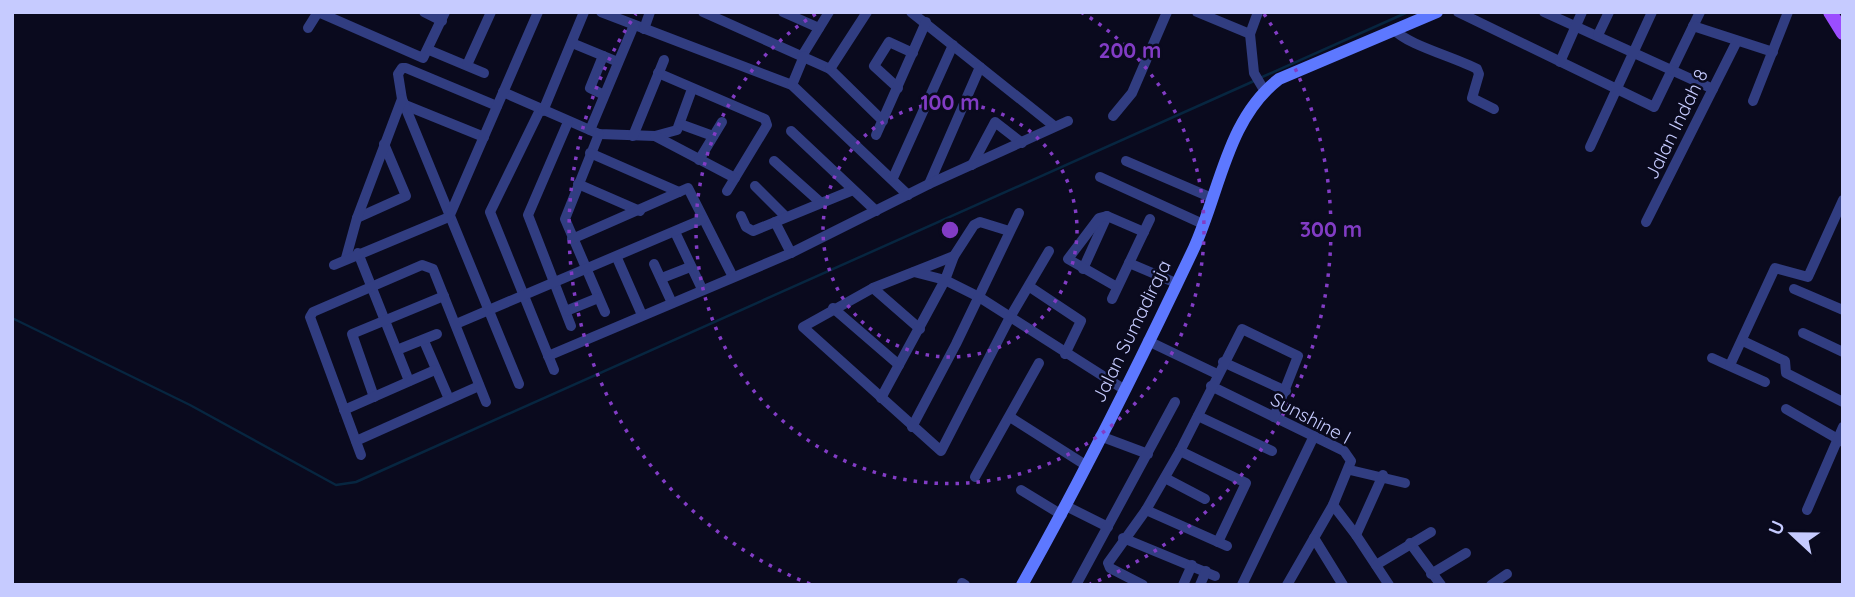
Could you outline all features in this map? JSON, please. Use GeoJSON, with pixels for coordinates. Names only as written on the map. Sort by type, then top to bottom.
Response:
{"type":"FeatureCollection","features":[{"type":"Feature","properties":{"kind":"main road"},"geometry":{"type":"LineString","coordinates":[[1830,12],[1843,33]]}},
{"type":"Feature","properties":{"kind":"street"},"geometry":{"type":"LineString","coordinates":[[308,28],[323,14],[419,58],[429,50],[443,17],[424,12]]}},
{"type":"Feature","properties":{"kind":"street"},"geometry":{"type":"LineString","coordinates":[[467,65],[491,12]]}},
{"type":"Feature","properties":{"kind":"street"},"geometry":{"type":"LineString","coordinates":[[334,265],[449,217],[537,12]]}},
{"type":"Feature","properties":{"kind":"street"},"geometry":{"type":"LineString","coordinates":[[554,370],[490,212],[541,111],[584,12]]}},
{"type":"Feature","properties":{"kind":"street"},"geometry":{"type":"LineString","coordinates":[[601,12],[792,85],[908,195]]}},
{"type":"Feature","properties":{"kind":"street"},"geometry":{"type":"LineString","coordinates":[[605,312],[585,272],[565,215],[590,153],[604,95],[618,62],[650,12]]}},
{"type":"Feature","properties":{"kind":"street"},"geometry":{"type":"LineString","coordinates":[[703,12],[830,69],[883,121]]}},
{"type":"Feature","properties":{"kind":"street"},"geometry":{"type":"LineString","coordinates":[[792,85],[803,56],[829,12]]}},
{"type":"Feature","properties":{"kind":"street"},"geometry":{"type":"LineString","coordinates":[[830,69],[867,12]]}},
{"type":"Feature","properties":{"kind":"street"},"geometry":{"type":"LineString","coordinates":[[911,12],[1054,126]]}},
{"type":"Feature","properties":{"kind":"street"},"geometry":{"type":"LineString","coordinates":[[1113,116],[1132,93],[1167,12]]}},
{"type":"Feature","properties":{"kind":"street"},"geometry":{"type":"LineString","coordinates":[[1197,12],[1250,34]]}},
{"type":"Feature","properties":{"kind":"street"},"geometry":{"type":"LineString","coordinates":[[1258,12],[1250,34],[1259,82],[1279,79],[1437,12]]}},
{"type":"Feature","properties":{"kind":"street"},"geometry":{"type":"LineString","coordinates":[[1458,12],[1653,107],[1700,12]]}},
{"type":"Feature","properties":{"kind":"street"},"geometry":{"type":"LineString","coordinates":[[1544,12],[1713,89]]}},
{"type":"Feature","properties":{"kind":"street"},"geometry":{"type":"LineString","coordinates":[[1560,62],[1582,12]]}},
{"type":"Feature","properties":{"kind":"street"},"geometry":{"type":"LineString","coordinates":[[1598,35],[1609,12]]}},
{"type":"Feature","properties":{"kind":"street"},"geometry":{"type":"LineString","coordinates":[[1590,148],[1618,92],[1652,12]]}},
{"type":"Feature","properties":{"kind":"street"},"geometry":{"type":"LineString","coordinates":[[1753,101],[1788,12]]}},
{"type":"Feature","properties":{"kind":"street"},"geometry":{"type":"LineString","coordinates":[[786,13],[819,28]]}},
{"type":"Feature","properties":{"kind":"street"},"geometry":{"type":"LineString","coordinates":[[876,135],[926,22]]}},
{"type":"Feature","properties":{"kind":"street"},"geometry":{"type":"LineString","coordinates":[[1693,26],[1773,52]]}},
{"type":"Feature","properties":{"kind":"street"},"geometry":{"type":"LineString","coordinates":[[1395,30],[1406,41],[1430,47],[1477,69],[1479,74],[1472,98],[1494,109]]}},
{"type":"Feature","properties":{"kind":"street"},"geometry":{"type":"LineString","coordinates":[[898,88],[874,66],[892,41],[913,53]]}},
{"type":"Feature","properties":{"kind":"street","name":"Jalan Indah 8"},"geometry":{"type":"LineString","coordinates":[[1646,222],[1737,41]]}},
{"type":"Feature","properties":{"kind":"street"},"geometry":{"type":"LineString","coordinates":[[572,43],[618,62]]}},
{"type":"Feature","properties":{"kind":"street"},"geometry":{"type":"LineString","coordinates":[[893,178],[953,45]]}},
{"type":"Feature","properties":{"kind":"street"},"geometry":{"type":"LineString","coordinates":[[429,50],[484,74]]}},
{"type":"Feature","properties":{"kind":"street"},"geometry":{"type":"LineString","coordinates":[[603,56],[590,88],[604,95]]}},
{"type":"Feature","properties":{"kind":"street"},"geometry":{"type":"LineString","coordinates":[[633,136],[664,60]]}},
{"type":"Feature","properties":{"kind":"street"},"geometry":{"type":"LineString","coordinates":[[929,184],[980,67]]}},
{"type":"Feature","properties":{"kind":"street"},"geometry":{"type":"LineString","coordinates":[[497,106],[406,68],[400,70],[397,78],[449,217],[519,384]]}},
{"type":"Feature","properties":{"kind":"street"},"geometry":{"type":"LineString","coordinates":[[658,73],[765,119],[767,125],[727,191]]}},
{"type":"Feature","properties":{"kind":"street","name":"Jalan Sumadiraja"},"geometry":{"type":"LineString","coordinates":[[1022,585],[1087,466],[1176,283],[1203,224],[1259,82]]}},
{"type":"Feature","properties":{"kind":"street"},"geometry":{"type":"LineString","coordinates":[[503,92],[541,111],[595,132],[655,136],[673,132],[680,124],[692,89]]}},
{"type":"Feature","properties":{"kind":"street"},"geometry":{"type":"LineString","coordinates":[[404,102],[484,137]]}},
{"type":"Feature","properties":{"kind":"street"},"geometry":{"type":"LineString","coordinates":[[346,258],[357,218],[384,144],[404,102]]}},
{"type":"Feature","properties":{"kind":"street"},"geometry":{"type":"LineString","coordinates":[[548,356],[791,253],[929,184],[1068,121]]}},
{"type":"Feature","properties":{"kind":"street"},"geometry":{"type":"LineString","coordinates":[[568,122],[528,215],[571,326]]}},
{"type":"Feature","properties":{"kind":"street"},"geometry":{"type":"LineString","coordinates":[[699,160],[722,122]]}},
{"type":"Feature","properties":{"kind":"street"},"geometry":{"type":"LineString","coordinates":[[972,166],[996,122],[1022,144]]}},
{"type":"Feature","properties":{"kind":"street"},"geometry":{"type":"LineString","coordinates":[[680,124],[713,136]]}},
{"type":"Feature","properties":{"kind":"street"},"geometry":{"type":"LineString","coordinates":[[791,131],[876,211]]}},
{"type":"Feature","properties":{"kind":"street"},"geometry":{"type":"LineString","coordinates":[[655,136],[735,178]]}},
{"type":"Feature","properties":{"kind":"street"},"geometry":{"type":"LineString","coordinates":[[357,218],[406,196],[384,144]]}},
{"type":"Feature","properties":{"kind":"street"},"geometry":{"type":"LineString","coordinates":[[590,153],[679,192]]}},
{"type":"Feature","properties":{"kind":"street"},"geometry":{"type":"LineString","coordinates":[[774,161],[820,202]]}},
{"type":"Feature","properties":{"kind":"street"},"geometry":{"type":"LineString","coordinates":[[1126,161],[1212,198]]}},
{"type":"Feature","properties":{"kind":"street"},"geometry":{"type":"LineString","coordinates":[[1100,177],[1203,224]]}},
{"type":"Feature","properties":{"kind":"street"},"geometry":{"type":"LineString","coordinates":[[578,184],[640,211]]}},
{"type":"Feature","properties":{"kind":"street"},"geometry":{"type":"LineString","coordinates":[[755,186],[786,217]]}},
{"type":"Feature","properties":{"kind":"street"},"geometry":{"type":"LineString","coordinates":[[572,239],[679,192],[690,190],[733,277]]}},
{"type":"Feature","properties":{"kind":"street"},"geometry":{"type":"LineString","coordinates":[[741,216],[746,227],[753,231],[853,190]]}},
{"type":"Feature","properties":{"kind":"street"},"geometry":{"type":"LineString","coordinates":[[1730,365],[1776,266],[1803,277],[1811,274],[1843,200]]}},
{"type":"Feature","properties":{"kind":"street"},"geometry":{"type":"LineString","coordinates":[[912,427],[1019,213]]}},
{"type":"Feature","properties":{"kind":"street"},"geometry":{"type":"LineString","coordinates":[[1083,269],[1107,216]]}},
{"type":"Feature","properties":{"kind":"street"},"geometry":{"type":"LineString","coordinates":[[1117,287],[1068,259],[1096,220],[1107,216],[1144,232]]}},
{"type":"Feature","properties":{"kind":"street"},"geometry":{"type":"LineString","coordinates":[[456,324],[585,272],[703,219]]}},
{"type":"Feature","properties":{"kind":"street"},"geometry":{"type":"LineString","coordinates":[[1112,299],[1150,219]]}},
{"type":"Feature","properties":{"kind":"street"},"geometry":{"type":"LineString","coordinates":[[775,222],[791,253]]}},
{"type":"Feature","properties":{"kind":"street"},"geometry":{"type":"LineString","coordinates":[[881,398],[920,329],[954,256],[977,223],[1009,231]]}},
{"type":"Feature","properties":{"kind":"street"},"geometry":{"type":"LineString","coordinates":[[675,232],[702,289]]}},
{"type":"Feature","properties":{"kind":"street"},"geometry":{"type":"LineString","coordinates":[[954,256],[873,288],[805,324],[804,328],[912,427],[943,450],[1009,319],[1049,251]]}},
{"type":"Feature","properties":{"kind":"street"},"geometry":{"type":"LineString","coordinates":[[358,253],[409,381]]}},
{"type":"Feature","properties":{"kind":"street"},"geometry":{"type":"LineString","coordinates":[[617,258],[642,315]]}},
{"type":"Feature","properties":{"kind":"street"},"geometry":{"type":"LineString","coordinates":[[1129,263],[1176,283]]}},
{"type":"Feature","properties":{"kind":"street"},"geometry":{"type":"LineString","coordinates":[[654,264],[672,303]]}},
{"type":"Feature","properties":{"kind":"street"},"geometry":{"type":"LineString","coordinates":[[361,455],[310,317],[313,312],[427,265],[433,269],[486,402]]}},
{"type":"Feature","properties":{"kind":"street"},"geometry":{"type":"LineString","coordinates":[[662,278],[690,267]]}},
{"type":"Feature","properties":{"kind":"street"},"geometry":{"type":"LineString","coordinates":[[913,272],[945,280],[979,297],[1009,319],[1125,390]]}},
{"type":"Feature","properties":{"kind":"street"},"geometry":{"type":"LineString","coordinates":[[1030,287],[1081,321],[1065,354]]}},
{"type":"Feature","properties":{"kind":"street"},"geometry":{"type":"LineString","coordinates":[[873,288],[920,329]]}},
{"type":"Feature","properties":{"kind":"street"},"geometry":{"type":"LineString","coordinates":[[1794,289],[1843,310]]}},
{"type":"Feature","properties":{"kind":"street"},"geometry":{"type":"LineString","coordinates":[[374,397],[351,337],[354,331],[444,296]]}},
{"type":"Feature","properties":{"kind":"street"},"geometry":{"type":"LineString","coordinates":[[566,311],[598,298]]}},
{"type":"Feature","properties":{"kind":"street"},"geometry":{"type":"LineString","coordinates":[[833,308],[899,365]]}},
{"type":"Feature","properties":{"kind":"street"},"geometry":{"type":"LineString","coordinates":[[1143,585],[1108,566],[1123,538],[1146,510],[1181,451],[1238,333],[1245,330],[1298,356],[1274,417]]}},
{"type":"Feature","properties":{"kind":"street"},"geometry":{"type":"LineString","coordinates":[[1803,333],[1843,352]]}},
{"type":"Feature","properties":{"kind":"street"},"geometry":{"type":"LineString","coordinates":[[397,350],[437,334]]}},
{"type":"Feature","properties":{"kind":"street"},"geometry":{"type":"LineString","coordinates":[[424,341],[449,399]]}},
{"type":"Feature","properties":{"kind":"street"},"geometry":{"type":"LineString","coordinates":[[1148,341],[1217,373]]}},
{"type":"Feature","properties":{"kind":"street"},"geometry":{"type":"LineString","coordinates":[[1743,341],[1785,360],[1786,373],[1843,402]]}},
{"type":"Feature","properties":{"kind":"street"},"geometry":{"type":"LineString","coordinates":[[1712,358],[1765,382]]}},
{"type":"Feature","properties":{"kind":"street"},"geometry":{"type":"LineString","coordinates":[[1223,362],[1286,391]]}},
{"type":"Feature","properties":{"kind":"street"},"geometry":{"type":"LineString","coordinates":[[975,477],[1039,363]]}},
{"type":"Feature","properties":{"kind":"street"},"geometry":{"type":"LineString","coordinates":[[344,410],[435,370]]}},
{"type":"Feature","properties":{"kind":"street"},"geometry":{"type":"LineString","coordinates":[[356,441],[479,386]]}},
{"type":"Feature","properties":{"kind":"street","name":"Sunshine I"},"geometry":{"type":"LineString","coordinates":[[1212,386],[1344,451],[1351,461],[1350,470],[1333,505],[1292,582]]}},
{"type":"Feature","properties":{"kind":"street"},"geometry":{"type":"LineString","coordinates":[[1076,585],[1175,402]]}},
{"type":"Feature","properties":{"kind":"street"},"geometry":{"type":"LineString","coordinates":[[1786,409],[1840,440]]}},
{"type":"Feature","properties":{"kind":"street"},"geometry":{"type":"LineString","coordinates":[[1199,416],[1272,451]]}},
{"type":"Feature","properties":{"kind":"street"},"geometry":{"type":"LineString","coordinates":[[1010,417],[1087,466]]}},
{"type":"Feature","properties":{"kind":"street"},"geometry":{"type":"LineString","coordinates":[[1807,510],[1840,440],[1843,426]]}},
{"type":"Feature","properties":{"kind":"street"},"geometry":{"type":"LineString","coordinates":[[1100,436],[1149,454]]}},
{"type":"Feature","properties":{"kind":"street"},"geometry":{"type":"LineString","coordinates":[[1241,585],[1314,436]]}},
{"type":"Feature","properties":{"kind":"street"},"geometry":{"type":"LineString","coordinates":[[1146,510],[1223,544],[1246,482],[1181,451]]}},
{"type":"Feature","properties":{"kind":"street"},"geometry":{"type":"LineString","coordinates":[[1350,470],[1383,475],[1405,483]]}},
{"type":"Feature","properties":{"kind":"street"},"geometry":{"type":"LineString","coordinates":[[1356,535],[1383,475]]}},
{"type":"Feature","properties":{"kind":"street"},"geometry":{"type":"LineString","coordinates":[[1165,478],[1205,499]]}},
{"type":"Feature","properties":{"kind":"street"},"geometry":{"type":"LineString","coordinates":[[1021,491],[1108,527]]}},
{"type":"Feature","properties":{"kind":"street"},"geometry":{"type":"LineString","coordinates":[[1333,505],[1389,585]]}},
{"type":"Feature","properties":{"kind":"street"},"geometry":{"type":"LineString","coordinates":[[1376,565],[1431,532]]}},
{"type":"Feature","properties":{"kind":"street"},"geometry":{"type":"LineString","coordinates":[[1123,538],[1210,574],[1200,585]]}},
{"type":"Feature","properties":{"kind":"street"},"geometry":{"type":"LineString","coordinates":[[1314,538],[1343,585]]}},
{"type":"Feature","properties":{"kind":"street"},"geometry":{"type":"LineString","coordinates":[[1410,543],[1441,585]]}},
{"type":"Feature","properties":{"kind":"street"},"geometry":{"type":"LineString","coordinates":[[1431,574],[1466,553]]}},
{"type":"Feature","properties":{"kind":"street"},"geometry":{"type":"LineString","coordinates":[[1183,585],[1192,565]]}},
{"type":"Feature","properties":{"kind":"waterway"},"geometry":{"type":"LineString","coordinates":[[1260,78],[1408,12]]}},
{"type":"Feature","properties":{"kind":"waterway"},"geometry":{"type":"LineString","coordinates":[[12,318],[190,405],[336,485],[356,482],[1254,81]]}}]}
